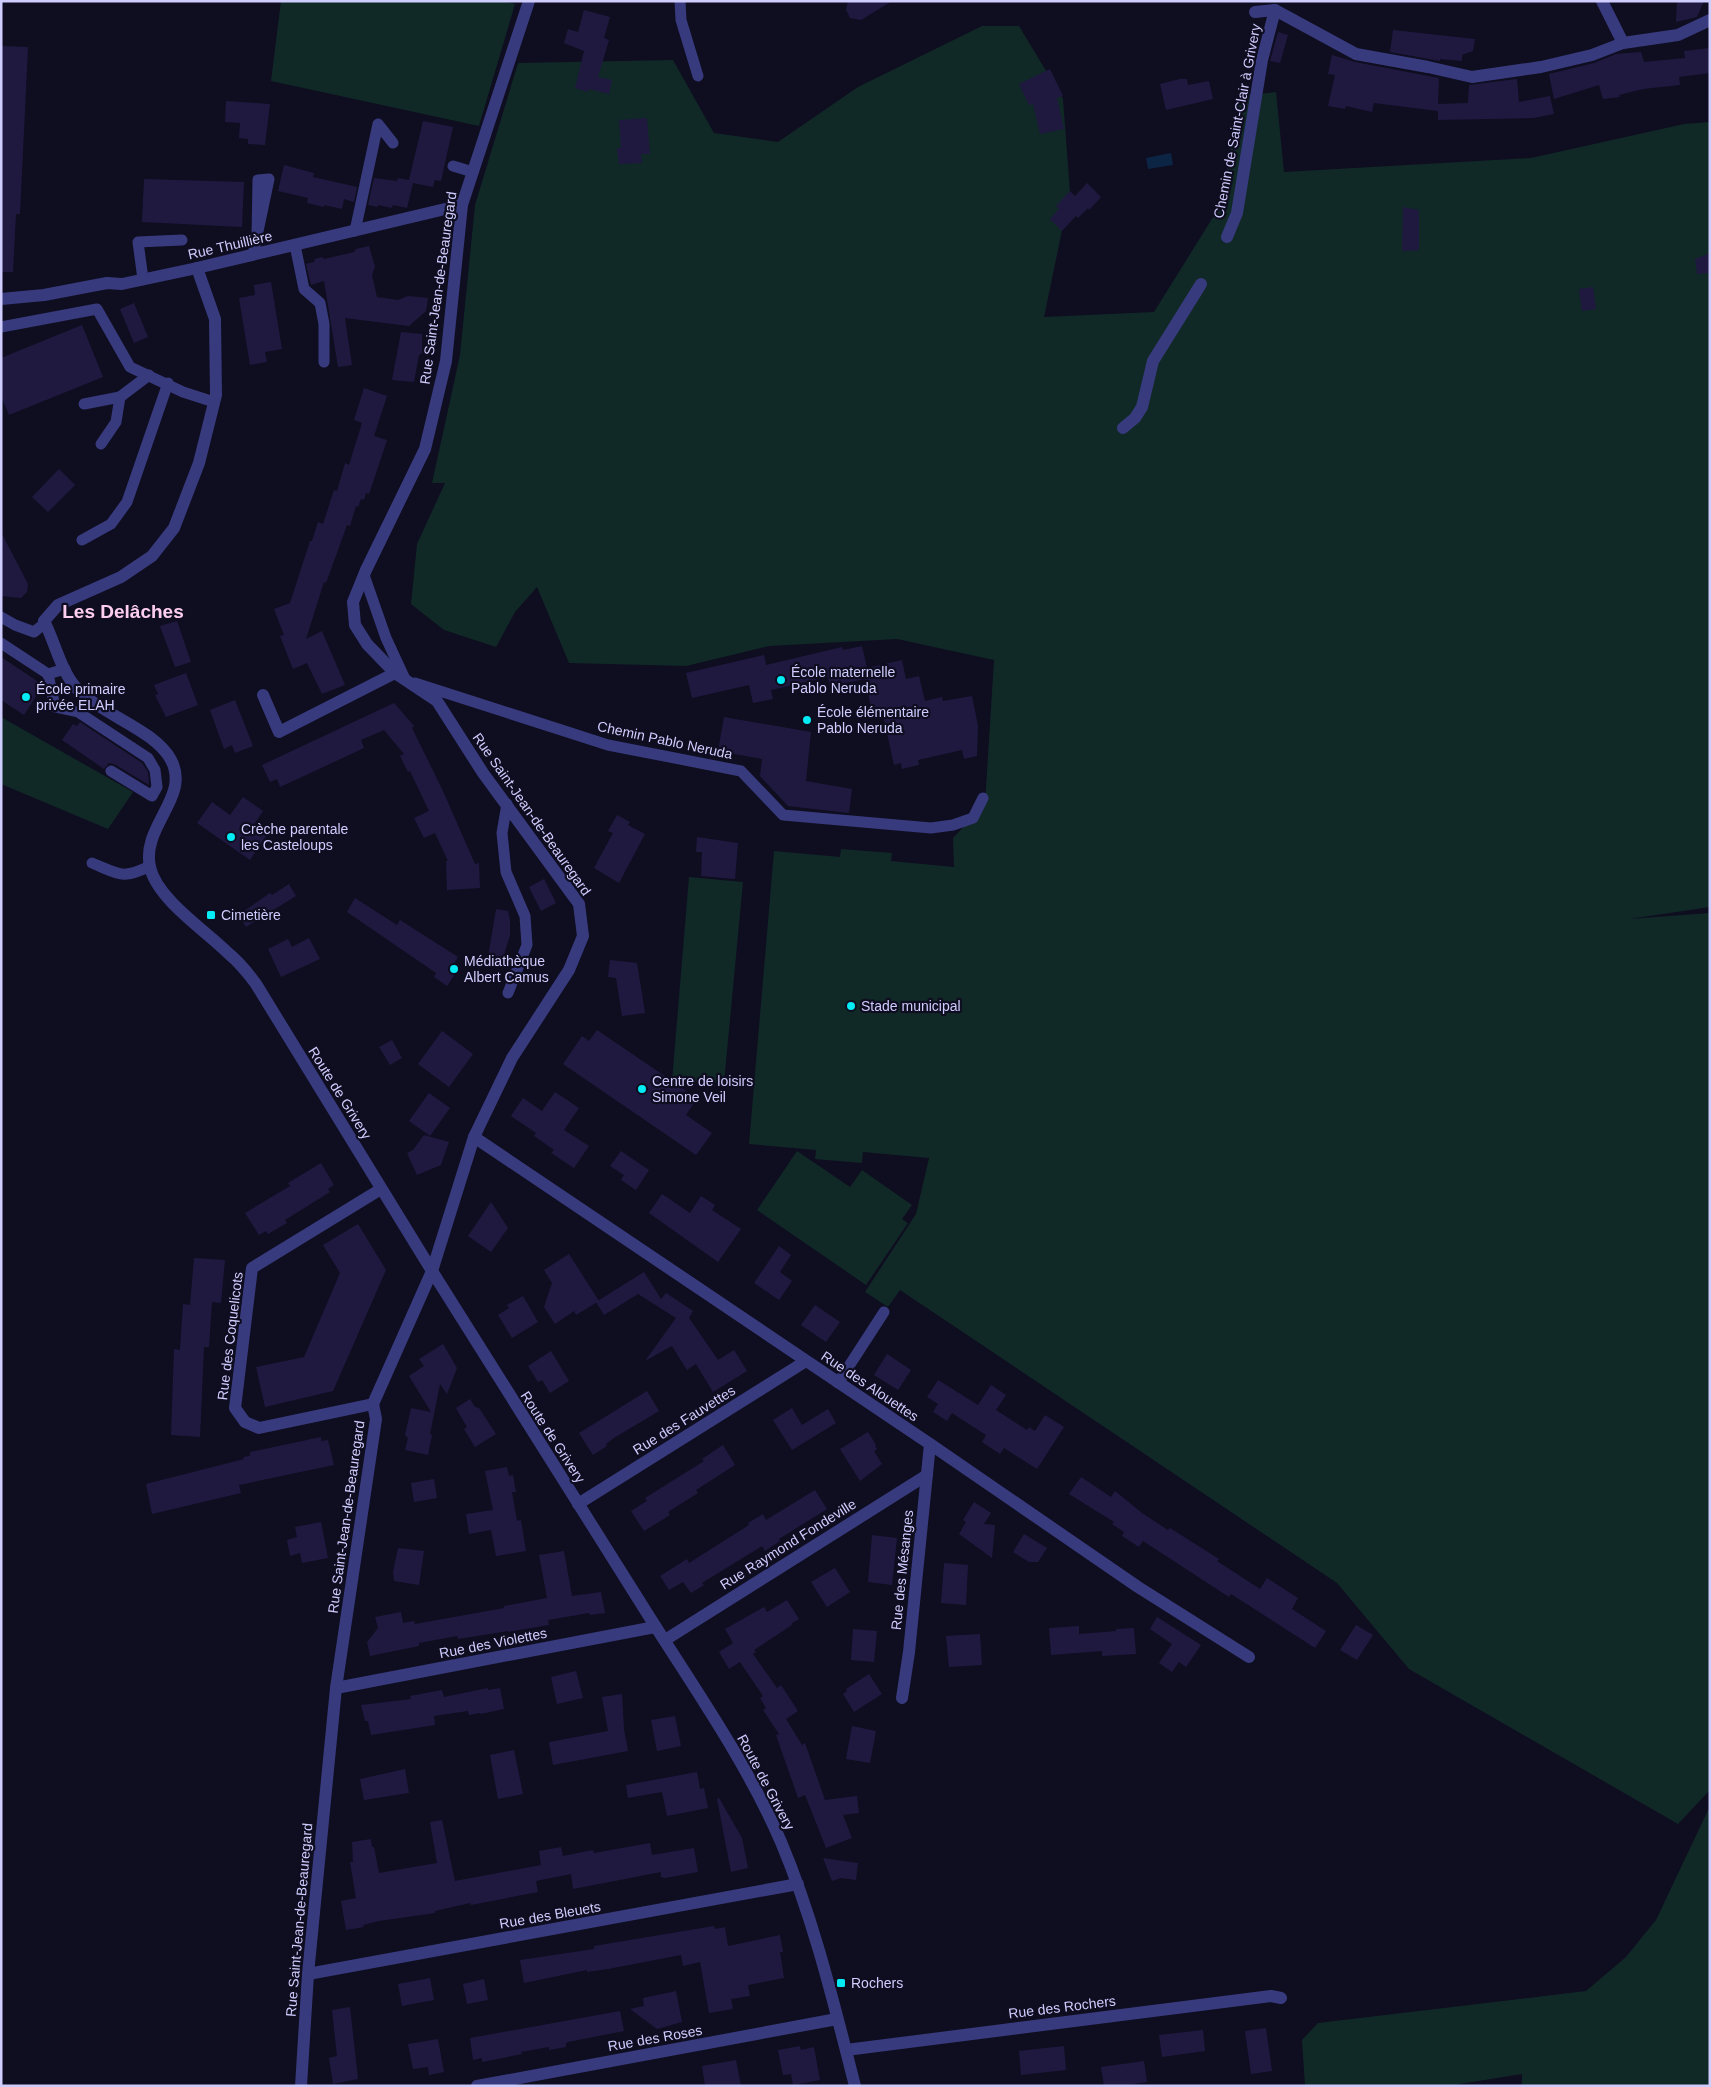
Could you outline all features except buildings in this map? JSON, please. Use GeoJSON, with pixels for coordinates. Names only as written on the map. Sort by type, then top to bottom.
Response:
{"type":"FeatureCollection","features":[{"type":"Feature","properties":{"kind":"street","name":"Rue Saint-Jean-de-Beauregard"},"geometry":{"type":"LineString","coordinates":[[301,2086],[308,1974],[336,1688],[376,1419],[373,1404],[432,1271],[474,1137],[512,1058],[569,970],[583,936],[579,904],[483,773],[437,701],[403,678],[366,644],[355,625],[353,602],[364,575],[425,449],[446,361],[462,205],[528,1]]}},
{"type":"Feature","properties":{"kind":"street"},"geometry":{"type":"LineString","coordinates":[[1602,1],[1622,43]]}},
{"type":"Feature","properties":{"kind":"street"},"geometry":{"type":"LineString","coordinates":[[1255,12],[1275,10],[1356,54],[1428,66],[1472,77],[1541,67],[1592,55],[1622,43],[1678,35],[1710,20]]}},
{"type":"Feature","properties":{"kind":"street","name":"Chemin de Saint-Clair à Grivery"},"geometry":{"type":"LineString","coordinates":[[1227,237],[1237,213],[1262,60],[1275,10]]}},
{"type":"Feature","properties":{"kind":"street","name":"Rue Thuillière"},"geometry":{"type":"LineString","coordinates":[[1,299],[44,295],[107,283],[122,284],[462,205]]}},
{"type":"Feature","properties":{"kind":"street"},"geometry":{"type":"LineString","coordinates":[[65,669],[44,622],[58,605],[121,577],[152,556],[174,528],[198,463],[216,395],[215,319],[197,268]]}},
{"type":"Feature","properties":{"kind":"street"},"geometry":{"type":"LineString","coordinates":[[1123,428],[1135,418],[1142,407],[1153,360],[1201,284]]}},
{"type":"Feature","properties":{"kind":"street","name":"Route de Grivery"},"geometry":{"type":"LineString","coordinates":[[65,669],[80,693],[160,745],[170,758],[176,776],[173,796],[158,822],[148,848],[150,866],[156,882],[166,895],[228,952],[250,976],[432,1271],[742,1764],[780,1840],[798,1884],[820,1955],[855,2086]]}},
{"type":"Feature","properties":{"kind":"street"},"geometry":{"type":"LineString","coordinates":[[263,694],[279,732],[403,678]]}},
{"type":"Feature","properties":{"kind":"street","name":"Rue des Alouettes"},"geometry":{"type":"LineString","coordinates":[[474,1137],[930,1444],[1138,1587],[1249,1657]]}},
{"type":"Feature","properties":{"kind":"street","name":"Rue des Coquelicots"},"geometry":{"type":"LineString","coordinates":[[373,1404],[259,1428],[245,1422],[235,1408],[252,1268],[381,1189]]}},
{"type":"Feature","properties":{"kind":"street","name":"Rue des Fauvettes"},"geometry":{"type":"LineString","coordinates":[[578,1504],[806,1361]]}},
{"type":"Feature","properties":{"kind":"street","name":"Rue des Mésanges"},"geometry":{"type":"LineString","coordinates":[[902,1698],[910,1652],[930,1444]]}},
{"type":"Feature","properties":{"kind":"street","name":"Rue Raymond Fondeville"},"geometry":{"type":"LineString","coordinates":[[664,1640],[927,1475]]}},
{"type":"Feature","properties":{"kind":"street","name":"Rue des Violettes"},"geometry":{"type":"LineString","coordinates":[[336,1688],[655,1627]]}},
{"type":"Feature","properties":{"kind":"street","name":"Rue des Bleuets"},"geometry":{"type":"LineString","coordinates":[[308,1974],[798,1884]]}},
{"type":"Feature","properties":{"kind":"street","name":"Rue des Rochers"},"geometry":{"type":"LineString","coordinates":[[846,2050],[1270,1996],[1281,1998]]}},
{"type":"Feature","properties":{"kind":"street","name":"Rue des Roses"},"geometry":{"type":"LineString","coordinates":[[477,2086],[837,2019]]}},
{"type":"Feature","properties":{"kind":"lane"},"geometry":{"type":"LineString","coordinates":[[680,1],[681,20],[698,76]]}},
{"type":"Feature","properties":{"kind":"lane"},"geometry":{"type":"LineString","coordinates":[[355,231],[378,124],[393,143]]}},
{"type":"Feature","properties":{"kind":"lane"},"geometry":{"type":"LineString","coordinates":[[453,166],[473,172]]}},
{"type":"Feature","properties":{"kind":"lane"},"geometry":{"type":"LineString","coordinates":[[253,255],[257,234]]}},
{"type":"Feature","properties":{"kind":"lane"},"geometry":{"type":"LineString","coordinates":[[143,279],[138,242],[182,240]]}},
{"type":"Feature","properties":{"kind":"lane"},"geometry":{"type":"LineString","coordinates":[[295,245],[304,289],[320,303],[324,324],[324,362]]}},
{"type":"Feature","properties":{"kind":"lane"},"geometry":{"type":"LineString","coordinates":[[1,327],[97,309],[130,367],[168,383],[183,392],[214,402]]}},
{"type":"Feature","properties":{"kind":"lane"},"geometry":{"type":"LineString","coordinates":[[84,404],[120,397],[149,375]]}},
{"type":"Feature","properties":{"kind":"lane"},"geometry":{"type":"LineString","coordinates":[[82,540],[111,524],[127,502],[168,383]]}},
{"type":"Feature","properties":{"kind":"lane"},"geometry":{"type":"LineString","coordinates":[[101,444],[116,422],[120,397]]}},
{"type":"Feature","properties":{"kind":"lane"},"geometry":{"type":"LineString","coordinates":[[364,575],[386,638],[403,678]]}},
{"type":"Feature","properties":{"kind":"lane"},"geometry":{"type":"LineString","coordinates":[[1,616],[15,625],[34,632],[45,623]]}},
{"type":"Feature","properties":{"kind":"lane"},"geometry":{"type":"LineString","coordinates":[[1,643],[48,674],[55,707],[78,712],[148,758],[155,770],[157,787],[152,796],[111,771]]}},
{"type":"Feature","properties":{"kind":"lane"},"geometry":{"type":"LineString","coordinates":[[48,674],[65,669]]}},
{"type":"Feature","properties":{"kind":"lane","name":"Chemin Pablo Neruda"},"geometry":{"type":"LineString","coordinates":[[403,678],[608,745],[740,771],[783,815],[931,828],[953,825],[973,818],[983,798]]}},
{"type":"Feature","properties":{"kind":"lane"},"geometry":{"type":"LineString","coordinates":[[507,804],[502,833],[506,872],[525,916],[527,945],[508,993]]}},
{"type":"Feature","properties":{"kind":"lane"},"geometry":{"type":"LineString","coordinates":[[92,862],[119,874],[126,875],[132,875],[150,866]]}},
{"type":"Feature","properties":{"kind":"lane"},"geometry":{"type":"LineString","coordinates":[[838,1383],[884,1312]]}},
{"type":"Feature","properties":{"kind":"green space"},"geometry":{"type":"Polygon","coordinates":[[[281,1],[504,1],[515,4],[479,126],[271,81],[281,1]]]}},
{"type":"Feature","properties":{"kind":"green space"},"geometry":{"type":"Polygon","coordinates":[[[982,26],[1019,26],[1063,99],[1070,192],[1044,317],[1154,312],[1220,206],[1240,96],[1276,92],[1284,172],[1531,158],[1684,124],[1710,122],[1710,907],[1629,919],[1710,913],[1710,1790],[1678,1824],[1409,1669],[1337,1583],[900,1290],[888,1307],[865,1292],[916,1214],[929,1158],[863,1152],[862,1163],[815,1159],[816,1150],[749,1144],[774,851],[840,857],[841,849],[892,853],[891,861],[954,867],[953,838],[985,804],[994,660],[897,639],[769,646],[686,666],[569,663],[537,587],[515,612],[496,647],[444,630],[411,604],[417,544],[445,483],[432,483],[460,355],[475,205],[518,63],[673,60],[714,133],[778,142],[858,87],[982,26]]]}},
{"type":"Feature","properties":{"kind":"green space"},"geometry":{"type":"Polygon","coordinates":[[[1,717],[133,792],[108,829],[1,784],[1,717]]]}},
{"type":"Feature","properties":{"kind":"green space"},"geometry":{"type":"Polygon","coordinates":[[[689,877],[743,882],[724,1083],[672,1081],[689,877]]]}},
{"type":"Feature","properties":{"kind":"green space"},"geometry":{"type":"Polygon","coordinates":[[[797,1151],[850,1187],[862,1170],[912,1205],[902,1219],[908,1223],[866,1285],[757,1210],[797,1151]]]}},
{"type":"Feature","properties":{"kind":"green space"},"geometry":{"type":"Polygon","coordinates":[[[1710,1806],[1710,2086],[1522,2086],[1522,2074],[1447,2086],[1305,2086],[1302,2040],[1318,2023],[1586,1991],[1626,1957],[1656,1920],[1710,1806]]]}},
{"type":"Feature","properties":{"kind":"water"},"geometry":{"type":"Polygon","coordinates":[[[1171,153],[1173,165],[1148,169],[1146,158],[1171,153]]]}},
{"type":"Feature","properties":{"kind":"place","name":"École maternelle Pablo Neruda"},"geometry":{"type":"Point","coordinates":[781,680]}},
{"type":"Feature","properties":{"kind":"place","name":"École primaire privée ELAH"},"geometry":{"type":"Point","coordinates":[26,697]}},
{"type":"Feature","properties":{"kind":"place","name":"École élémentaire Pablo Neruda"},"geometry":{"type":"Point","coordinates":[807,720]}},
{"type":"Feature","properties":{"kind":"place","name":"Crèche parentale les Casteloups"},"geometry":{"type":"Point","coordinates":[231,837]}},
{"type":"Feature","properties":{"kind":"place","name":"Cimetière"},"geometry":{"type":"Point","coordinates":[211,915]}},
{"type":"Feature","properties":{"kind":"place","name":"Médiathèque Albert Camus"},"geometry":{"type":"Point","coordinates":[454,969]}},
{"type":"Feature","properties":{"kind":"place","name":"Stade municipal"},"geometry":{"type":"Point","coordinates":[851,1006]}},
{"type":"Feature","properties":{"kind":"place","name":"Centre de loisirs Simone Veil"},"geometry":{"type":"Point","coordinates":[642,1089]}},
{"type":"Feature","properties":{"kind":"place","name":"Rochers"},"geometry":{"type":"Point","coordinates":[841,1983]}},
{"type":"Feature","properties":{"kind":"district","name":"Les Delâches"},"geometry":{"type":"Point","coordinates":[123,611]}}]}
